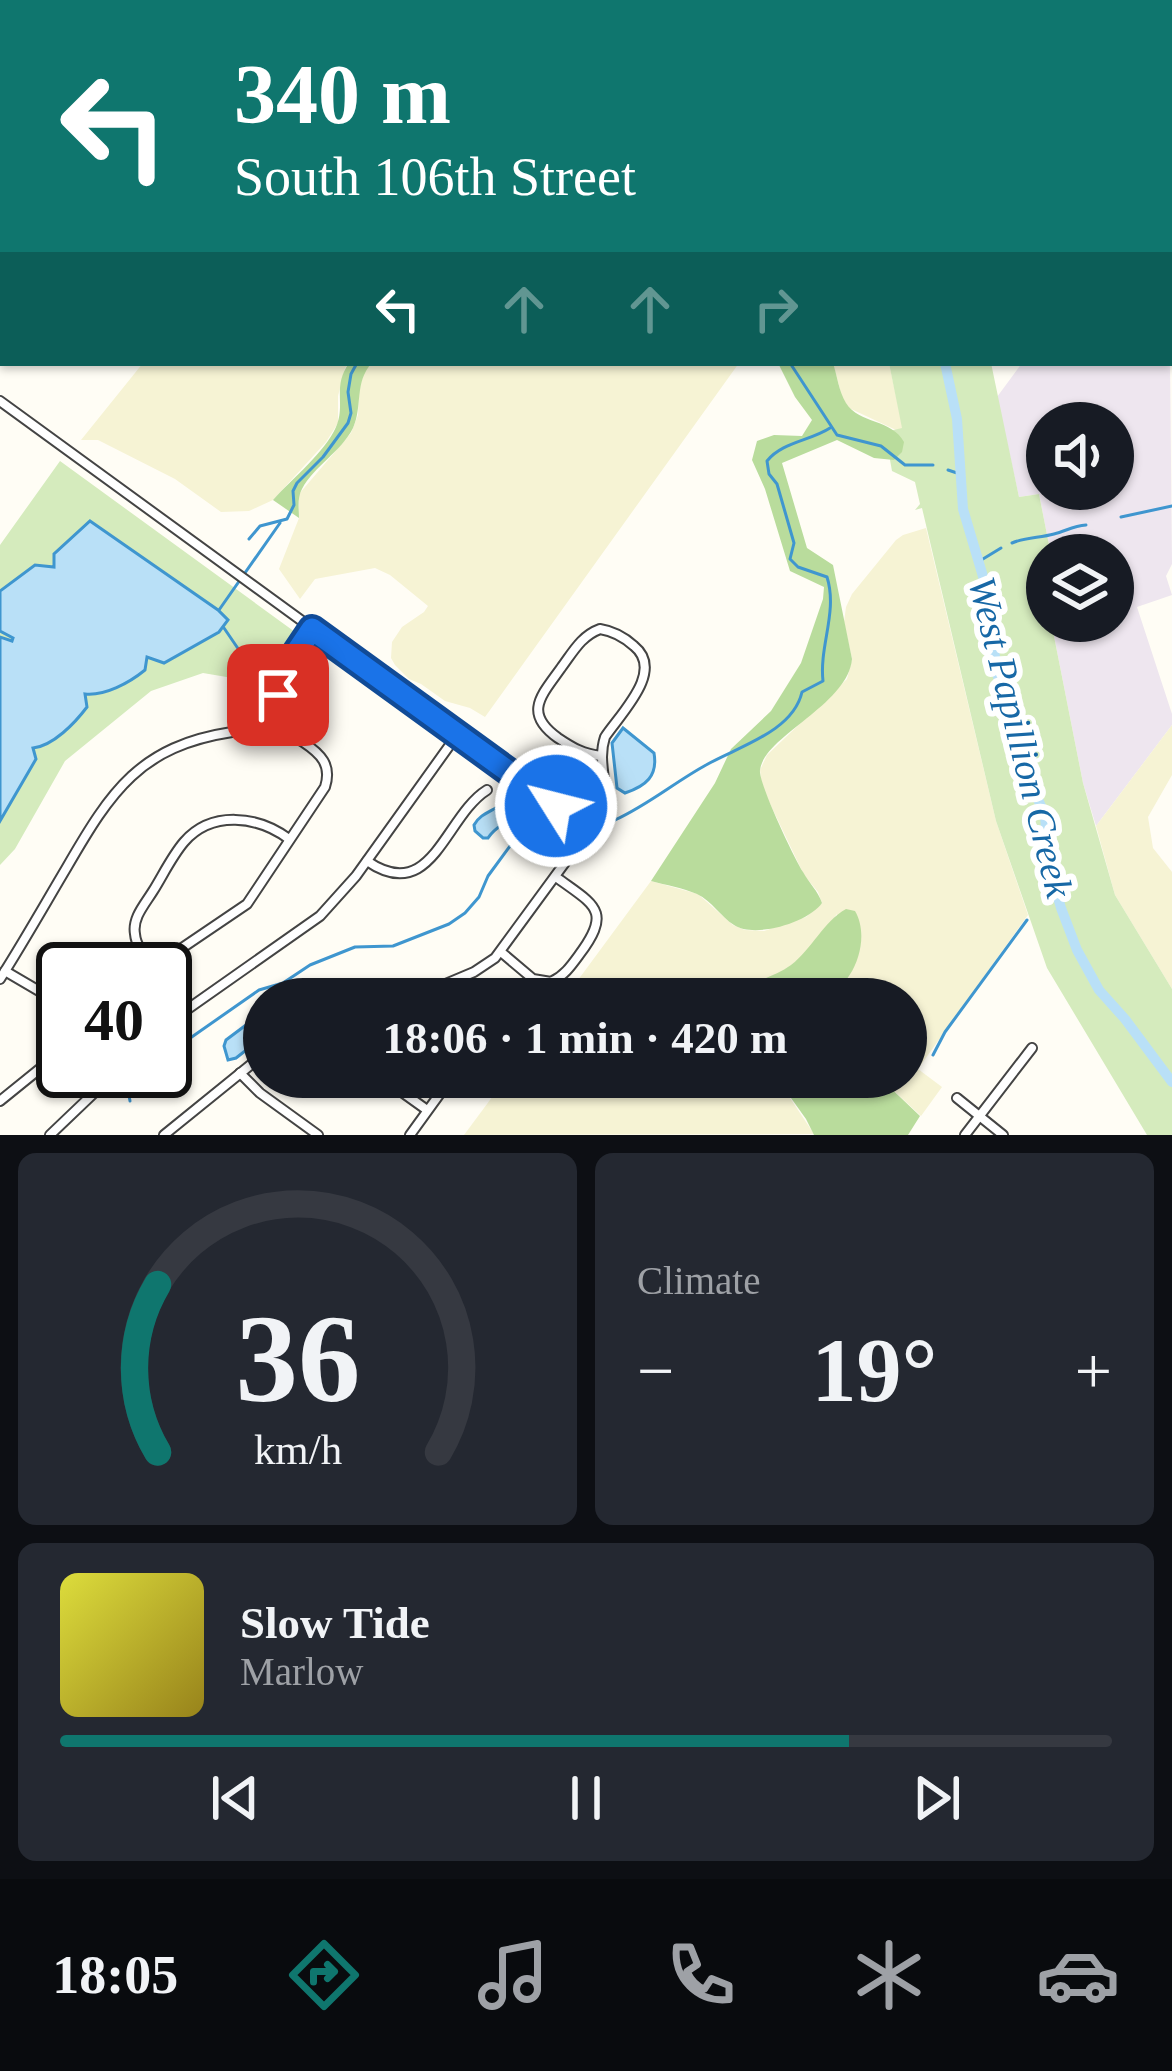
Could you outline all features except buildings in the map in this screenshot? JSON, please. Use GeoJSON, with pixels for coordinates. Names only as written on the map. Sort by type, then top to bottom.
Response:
{"type":"FeatureCollection","features":[{"type":"Feature","properties":{"kind":"street"},"geometry":{"type":"LineString","coordinates":[[0,401],[589,830]]}},
{"type":"Feature","properties":{"kind":"street"},"geometry":{"type":"LineString","coordinates":[[275,728],[281,675],[312,629]]}},
{"type":"Feature","properties":{"kind":"street"},"geometry":{"type":"LineString","coordinates":[[462,978],[500,952],[605,808],[604,737],[644,680],[646,662],[640,651],[614,632],[600,629],[582,640],[542,696],[538,712],[544,728],[578,752],[601,756]]}},
{"type":"Feature","properties":{"kind":"street"},"geometry":{"type":"LineString","coordinates":[[36,992],[3,975],[103,808],[132,775],[158,756],[194,740],[244,730],[275,728],[288,733],[322,757],[328,776],[325,787],[247,904],[191,942]]}},
{"type":"Feature","properties":{"kind":"street"},"geometry":{"type":"LineString","coordinates":[[192,1005],[320,916],[367,860],[457,735]]}},
{"type":"Feature","properties":{"kind":"street"},"geometry":{"type":"LineString","coordinates":[[367,860],[387,872],[418,869],[475,798],[487,790]]}},
{"type":"Feature","properties":{"kind":"street"},"geometry":{"type":"LineString","coordinates":[[137,942],[135,923],[193,834],[235,819],[262,823],[289,839]]}},
{"type":"Feature","properties":{"kind":"street"},"geometry":{"type":"LineString","coordinates":[[500,952],[533,979],[550,982],[559,979],[580,953],[597,928],[597,916],[586,899],[556,878]]}},
{"type":"Feature","properties":{"kind":"street"},"geometry":{"type":"LineString","coordinates":[[964,1135],[1032,1048]]}},
{"type":"Feature","properties":{"kind":"street"},"geometry":{"type":"LineString","coordinates":[[171,1133],[243,1070]]}},
{"type":"Feature","properties":{"kind":"street"},"geometry":{"type":"LineString","coordinates":[[0,1101],[36,1072]]}},
{"type":"Feature","properties":{"kind":"street"},"geometry":{"type":"LineString","coordinates":[[240,1072],[317,1135]]}},
{"type":"Feature","properties":{"kind":"street"},"geometry":{"type":"LineString","coordinates":[[50,1135],[89,1098]]}},
{"type":"Feature","properties":{"kind":"street"},"geometry":{"type":"LineString","coordinates":[[410,1098],[427,1110]]}},
{"type":"Feature","properties":{"kind":"street"},"geometry":{"type":"LineString","coordinates":[[410,1135],[436,1098]]}},
{"type":"Feature","properties":{"kind":"street"},"geometry":{"type":"LineString","coordinates":[[957,1098],[1003,1135]]}},
{"type":"Feature","properties":{"kind":"street"},"geometry":{"type":"LineString","coordinates":[[60,1126],[69,1135]]}},
{"type":"Feature","properties":{"kind":"shaded area"},"geometry":{"type":"Polygon","coordinates":[[[141,366],[347,366],[338,396],[338,423],[326,442],[273,500],[249,511],[221,512],[175,479],[98,440],[81,440],[141,366]]]}},
{"type":"Feature","properties":{"kind":"shaded area"},"geometry":{"type":"Polygon","coordinates":[[[369,366],[737,366],[485,717],[445,701],[395,665],[392,642],[428,606],[390,575],[375,568],[315,579],[300,599],[279,569],[299,518],[299,494],[351,433],[369,366]]]}},
{"type":"Feature","properties":{"kind":"shaded area"},"geometry":{"type":"Polygon","coordinates":[[[834,366],[890,366],[903,429],[849,408],[834,366]]]}},
{"type":"Feature","properties":{"kind":"shaded area"},"geometry":{"type":"Polygon","coordinates":[[[1020,366],[1170,366],[1172,564],[1166,576],[1172,595],[1137,607],[1172,725],[1096,826],[1055,642],[1134,642],[1134,534],[1047,534],[1042,510],[1134,510],[1134,402],[1026,402],[1026,496],[1019,497],[997,397],[1020,366]]]}},
{"type":"Feature","properties":{"kind":"shaded area"},"geometry":{"type":"Polygon","coordinates":[[[926,528],[996,821],[1028,915],[927,1056],[927,978],[838,978],[837,914],[806,953],[771,978],[579,978],[651,881],[698,894],[745,930],[764,931],[806,917],[822,903],[762,787],[760,770],[767,755],[847,679],[852,659],[844,622],[846,607],[903,535],[926,528]]]}},
{"type":"Feature","properties":{"kind":"shaded area"},"geometry":{"type":"Polygon","coordinates":[[[1172,725],[1172,775],[1148,817],[1153,848],[1172,872],[1172,989],[1115,895],[1096,826],[1172,725]]]}},
{"type":"Feature","properties":{"kind":"shaded area"},"geometry":{"type":"Polygon","coordinates":[[[927,1076],[942,1087],[921,1116],[902,1098],[927,1098],[927,1076]]]}},
{"type":"Feature","properties":{"kind":"shaded area"},"geometry":{"type":"Polygon","coordinates":[[[491,1098],[790,1098],[814,1134],[464,1135],[491,1098]]]}},
{"type":"Feature","properties":{"kind":"green space"},"geometry":{"type":"Polygon","coordinates":[[[347,366],[369,366],[353,428],[302,489],[299,518],[273,500],[331,436],[339,419],[347,366]]]}},
{"type":"Feature","properties":{"kind":"green space"},"geometry":{"type":"Polygon","coordinates":[[[780,366],[834,366],[852,410],[892,429],[904,442],[894,460],[874,458],[837,440],[782,463],[807,548],[833,565],[852,659],[836,691],[776,745],[760,770],[785,837],[822,903],[794,922],[743,929],[697,894],[651,881],[715,783],[731,749],[771,711],[801,663],[823,599],[824,587],[790,571],[752,460],[757,441],[774,435],[802,436],[812,420],[780,366]]]}},
{"type":"Feature","properties":{"kind":"green space"},"geometry":{"type":"Polygon","coordinates":[[[890,366],[992,366],[1019,497],[1026,496],[1026,510],[1042,510],[1047,534],[1026,534],[1026,642],[1055,642],[1083,783],[1115,895],[1172,989],[1172,1135],[1147,1135],[1047,968],[996,821],[922,508],[915,510],[920,504],[915,482],[892,471],[885,432],[902,428],[890,366]]]}},
{"type":"Feature","properties":{"kind":"green space"},"geometry":{"type":"Polygon","coordinates":[[[60,461],[295,632],[271,665],[250,681],[203,673],[151,691],[65,761],[15,849],[0,865],[0,545],[60,461]]]}},
{"type":"Feature","properties":{"kind":"green space"},"geometry":{"type":"Polygon","coordinates":[[[846,909],[855,911],[860,923],[860,949],[848,978],[767,978],[791,965],[846,909]]]}},
{"type":"Feature","properties":{"kind":"green space"},"geometry":{"type":"Polygon","coordinates":[[[791,1098],[901,1098],[920,1116],[908,1135],[814,1135],[791,1098]]]}},
{"type":"Feature","properties":{"kind":"water"},"geometry":{"type":"Polygon","coordinates":[[[90,521],[228,620],[219,632],[164,663],[147,657],[145,670],[124,684],[85,694],[87,707],[76,720],[56,738],[33,748],[36,759],[0,821],[0,637],[13,638],[0,631],[0,591],[35,565],[54,567],[54,554],[90,521]]]}},
{"type":"Feature","properties":{"kind":"water"},"geometry":{"type":"Polygon","coordinates":[[[299,690],[327,711],[318,735],[289,718],[299,690]]]}},
{"type":"Feature","properties":{"kind":"water"},"geometry":{"type":"Polygon","coordinates":[[[623,728],[654,753],[655,761],[649,779],[625,793],[617,788],[612,743],[623,728]]]}},
{"type":"Feature","properties":{"kind":"water"},"geometry":{"type":"Polygon","coordinates":[[[514,795],[521,806],[515,815],[488,838],[475,831],[477,820],[514,795]]]}},
{"type":"Feature","properties":{"kind":"water"},"geometry":{"type":"Polygon","coordinates":[[[243,1027],[243,1052],[236,1058],[228,1060],[226,1040],[243,1027]]]}},
{"type":"Feature","properties":{"kind":"waterway"},"geometry":{"type":"LineString","coordinates":[[249,539],[260,526],[287,519],[297,483],[348,423],[348,392],[355,366]]}},
{"type":"Feature","properties":{"kind":"waterway"},"geometry":{"type":"LineString","coordinates":[[792,366],[837,435],[881,446],[905,465],[933,465]]}},
{"type":"Feature","properties":{"kind":"waterway","name":"West Papillion Creek"},"geometry":{"type":"LineString","coordinates":[[946,366],[957,419],[963,509],[990,600],[996,669],[1019,757],[1045,815],[1048,862],[1061,908],[1099,990],[1172,1082]]}},
{"type":"Feature","properties":{"kind":"waterway"},"geometry":{"type":"LineString","coordinates":[[615,820],[776,728],[797,706],[802,692],[823,681],[830,603],[827,577],[798,567],[790,559],[794,543],[767,461],[780,450],[830,428]]}},
{"type":"Feature","properties":{"kind":"waterway"},"geometry":{"type":"LineString","coordinates":[[948,470],[960,474]]}},
{"type":"Feature","properties":{"kind":"waterway"},"geometry":{"type":"LineString","coordinates":[[1121,517],[1172,506]]}},
{"type":"Feature","properties":{"kind":"waterway"},"geometry":{"type":"LineString","coordinates":[[219,610],[280,523]]}},
{"type":"Feature","properties":{"kind":"waterway"},"geometry":{"type":"LineString","coordinates":[[1012,543],[1086,525]]}},
{"type":"Feature","properties":{"kind":"waterway"},"geometry":{"type":"LineString","coordinates":[[978,562],[1001,548]]}},
{"type":"Feature","properties":{"kind":"waterway"},"geometry":{"type":"LineString","coordinates":[[224,628],[239,650]]}},
{"type":"Feature","properties":{"kind":"waterway"},"geometry":{"type":"LineString","coordinates":[[245,659],[268,677]]}},
{"type":"Feature","properties":{"kind":"waterway"},"geometry":{"type":"LineString","coordinates":[[192,1037],[259,990],[283,983],[310,965],[355,947],[393,946],[449,924],[479,897],[513,842],[553,831]]}},
{"type":"Feature","properties":{"kind":"waterway"},"geometry":{"type":"LineString","coordinates":[[1046,898],[1055,890]]}},
{"type":"Feature","properties":{"kind":"waterway"},"geometry":{"type":"LineString","coordinates":[[933,1055],[1027,920]]}},
{"type":"Feature","properties":{"kind":"route"},"geometry":{"type":"LineString","coordinates":[[278,695],[281,675],[312,629],[556,806]]}}]}
